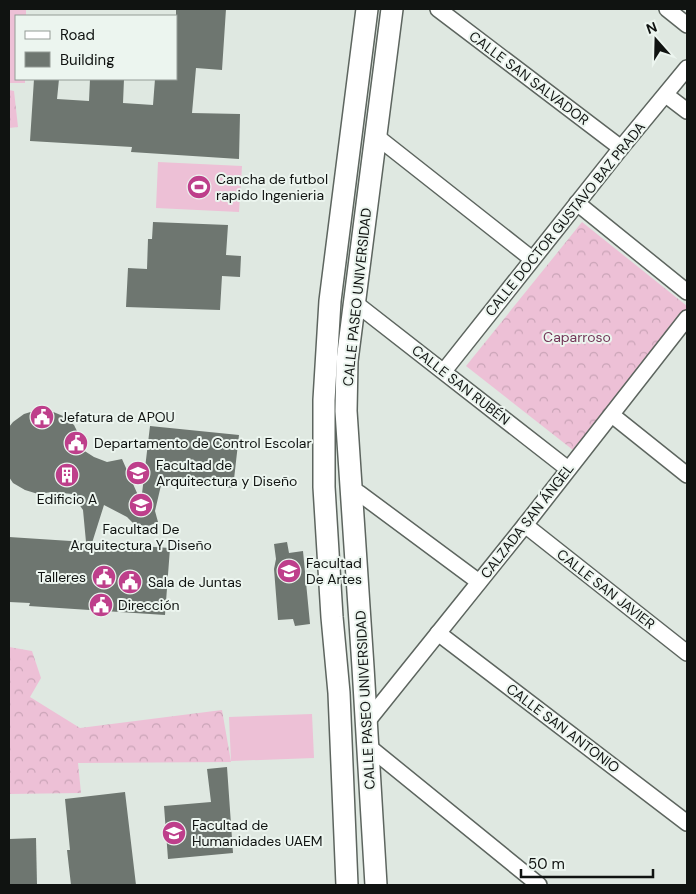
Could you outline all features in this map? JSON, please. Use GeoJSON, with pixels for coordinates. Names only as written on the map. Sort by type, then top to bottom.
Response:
{"type":"FeatureCollection","features":[{"type":"Feature","properties":{"kind":"street","name":"CALLE PASEO UNIVERSIDAD"},"geometry":{"type":"LineString","coordinates":[[347,883],[339,693],[324,487],[324,400],[330,301],[367,9]]}},
{"type":"Feature","properties":{"kind":"street","name":"CALLE PASEO UNIVERSIDAD"},"geometry":{"type":"LineString","coordinates":[[376,882],[346,411],[347,361],[392,9]]}},
{"type":"Feature","properties":{"kind":"street","name":"CALLE SAN SALVADOR"},"geometry":{"type":"LineString","coordinates":[[438,9],[621,148]]}},
{"type":"Feature","properties":{"kind":"street"},"geometry":{"type":"LineString","coordinates":[[667,9],[687,25]]}},
{"type":"Feature","properties":{"kind":"street","name":"CALLE DOCTOR GUSTAVO BAZ PRADA"},"geometry":{"type":"LineString","coordinates":[[444,371],[687,68]]}},
{"type":"Feature","properties":{"kind":"street"},"geometry":{"type":"LineString","coordinates":[[666,95],[687,111]]}},
{"type":"Feature","properties":{"kind":"street"},"geometry":{"type":"LineString","coordinates":[[376,136],[532,259]]}},
{"type":"Feature","properties":{"kind":"street"},"geometry":{"type":"LineString","coordinates":[[577,203],[687,292]]}},
{"type":"Feature","properties":{"kind":"street","name":"CALLE SAN RUBÉN"},"geometry":{"type":"LineString","coordinates":[[354,302],[568,469]]}},
{"type":"Feature","properties":{"kind":"street","name":"CALZADA SAN ÁNGEL"},"geometry":{"type":"LineString","coordinates":[[366,723],[525,525],[687,318]]}},
{"type":"Feature","properties":{"kind":"street"},"geometry":{"type":"LineString","coordinates":[[612,415],[687,475]]}},
{"type":"Feature","properties":{"kind":"street"},"geometry":{"type":"LineString","coordinates":[[359,493],[479,582]]}},
{"type":"Feature","properties":{"kind":"street","name":"CALLE SAN JAVIER"},"geometry":{"type":"LineString","coordinates":[[525,525],[687,653]]}},
{"type":"Feature","properties":{"kind":"street","name":"CALLE SAN ANTONIO"},"geometry":{"type":"LineString","coordinates":[[438,633],[687,823]]}},
{"type":"Feature","properties":{"kind":"street"},"geometry":{"type":"LineString","coordinates":[[368,746],[539,885]]}},
{"type":"Feature","properties":{"kind":"street"},"geometry":{"type":"LineString","coordinates":[[345,831],[360,833],[372,827]]}},
{"type":"Feature","properties":{"kind":"street"},"geometry":{"type":"LineString","coordinates":[[347,883],[352,875],[364,872],[376,882]]}},
{"type":"Feature","properties":{"kind":"green space"},"geometry":{"type":"Polygon","coordinates":[[[9,9],[26,9],[26,15],[15,15],[15,80],[25,80],[25,83],[9,83],[9,9]]]}},
{"type":"Feature","properties":{"kind":"green space"},"geometry":{"type":"Polygon","coordinates":[[[9,90],[14,91],[18,127],[9,128],[9,90]]]}},
{"type":"Feature","properties":{"kind":"green space","name":"Cancha de futbol rapido Ingenieria"},"geometry":{"type":"Polygon","coordinates":[[[158,162],[242,166],[239,212],[156,208],[158,162]]]}},
{"type":"Feature","properties":{"kind":"green space","name":"Caparroso"},"geometry":{"type":"Polygon","coordinates":[[[582,222],[687,306],[687,308],[573,450],[466,366],[582,222]]]}},
{"type":"Feature","properties":{"kind":"green space"},"geometry":{"type":"Polygon","coordinates":[[[9,647],[32,651],[41,678],[30,697],[80,728],[222,710],[231,762],[78,763],[81,793],[9,794],[9,647]]]}},
{"type":"Feature","properties":{"kind":"green space"},"geometry":{"type":"Polygon","coordinates":[[[312,714],[314,758],[231,761],[229,717],[312,714]]]}},
{"type":"Feature","properties":{"kind":"building"},"geometry":{"type":"Polygon","coordinates":[[[176,9],[226,9],[222,70],[196,68],[192,113],[240,114],[239,159],[131,152],[132,147],[30,141],[34,80],[59,80],[57,99],[89,101],[90,80],[124,80],[123,103],[153,105],[155,80],[178,80],[178,15],[176,15],[176,9]]]}},
{"type":"Feature","properties":{"kind":"building"},"geometry":{"type":"Polygon","coordinates":[[[153,222],[228,225],[226,255],[241,256],[240,277],[222,276],[220,310],[126,307],[128,268],[147,269],[148,239],[152,239],[153,222]]]}},
{"type":"Feature","properties":{"kind":"building"},"geometry":{"type":"Polygon","coordinates":[[[37,410],[51,411],[63,416],[74,425],[80,437],[83,450],[94,457],[107,462],[122,459],[141,502],[150,426],[239,435],[233,488],[162,481],[155,511],[158,522],[136,531],[133,523],[127,517],[104,505],[92,543],[170,548],[165,615],[29,606],[30,603],[9,602],[9,537],[86,542],[83,510],[72,494],[52,492],[38,494],[25,490],[13,483],[9,477],[9,427],[24,414],[37,410]]]}},
{"type":"Feature","properties":{"kind":"building"},"geometry":{"type":"Polygon","coordinates":[[[287,542],[289,553],[303,551],[310,624],[295,626],[293,619],[278,620],[274,544],[287,542]]]}},
{"type":"Feature","properties":{"kind":"building"},"geometry":{"type":"Polygon","coordinates":[[[227,767],[233,853],[168,859],[164,806],[211,802],[207,769],[227,767]]]}},
{"type":"Feature","properties":{"kind":"building"},"geometry":{"type":"Polygon","coordinates":[[[125,792],[136,885],[71,885],[67,850],[70,850],[65,799],[125,792]]]}},
{"type":"Feature","properties":{"kind":"building"},"geometry":{"type":"Polygon","coordinates":[[[36,838],[37,885],[9,885],[9,839],[36,838]]]}},
{"type":"Feature","properties":{"kind":"place","name":"Cancha de futbol rapido Ingenieria"},"geometry":{"type":"Point","coordinates":[199,187]}},
{"type":"Feature","properties":{"kind":"place","name":"Jefatura de APOU"},"geometry":{"type":"Point","coordinates":[42,417]}},
{"type":"Feature","properties":{"kind":"place","name":"Departamento de Control Escolar"},"geometry":{"type":"Point","coordinates":[76,443]}},
{"type":"Feature","properties":{"kind":"place","name":"Facultad de Arquitectura y Diseño"},"geometry":{"type":"Point","coordinates":[138,473]}},
{"type":"Feature","properties":{"kind":"place","name":"Edificio A"},"geometry":{"type":"Point","coordinates":[67,475]}},
{"type":"Feature","properties":{"kind":"place","name":"Facultad De Arquitectura Y Diseño"},"geometry":{"type":"Point","coordinates":[141,505]}},
{"type":"Feature","properties":{"kind":"place","name":"Facultad De Artes"},"geometry":{"type":"Point","coordinates":[289,571]}},
{"type":"Feature","properties":{"kind":"place","name":"Talleres"},"geometry":{"type":"Point","coordinates":[104,577]}},
{"type":"Feature","properties":{"kind":"place","name":"Sala de Juntas"},"geometry":{"type":"Point","coordinates":[130,582]}},
{"type":"Feature","properties":{"kind":"place","name":"Dirección"},"geometry":{"type":"Point","coordinates":[101,605]}},
{"type":"Feature","properties":{"kind":"place","name":"Facultad de Humanidades UAEM"},"geometry":{"type":"Point","coordinates":[174,833]}}]}
